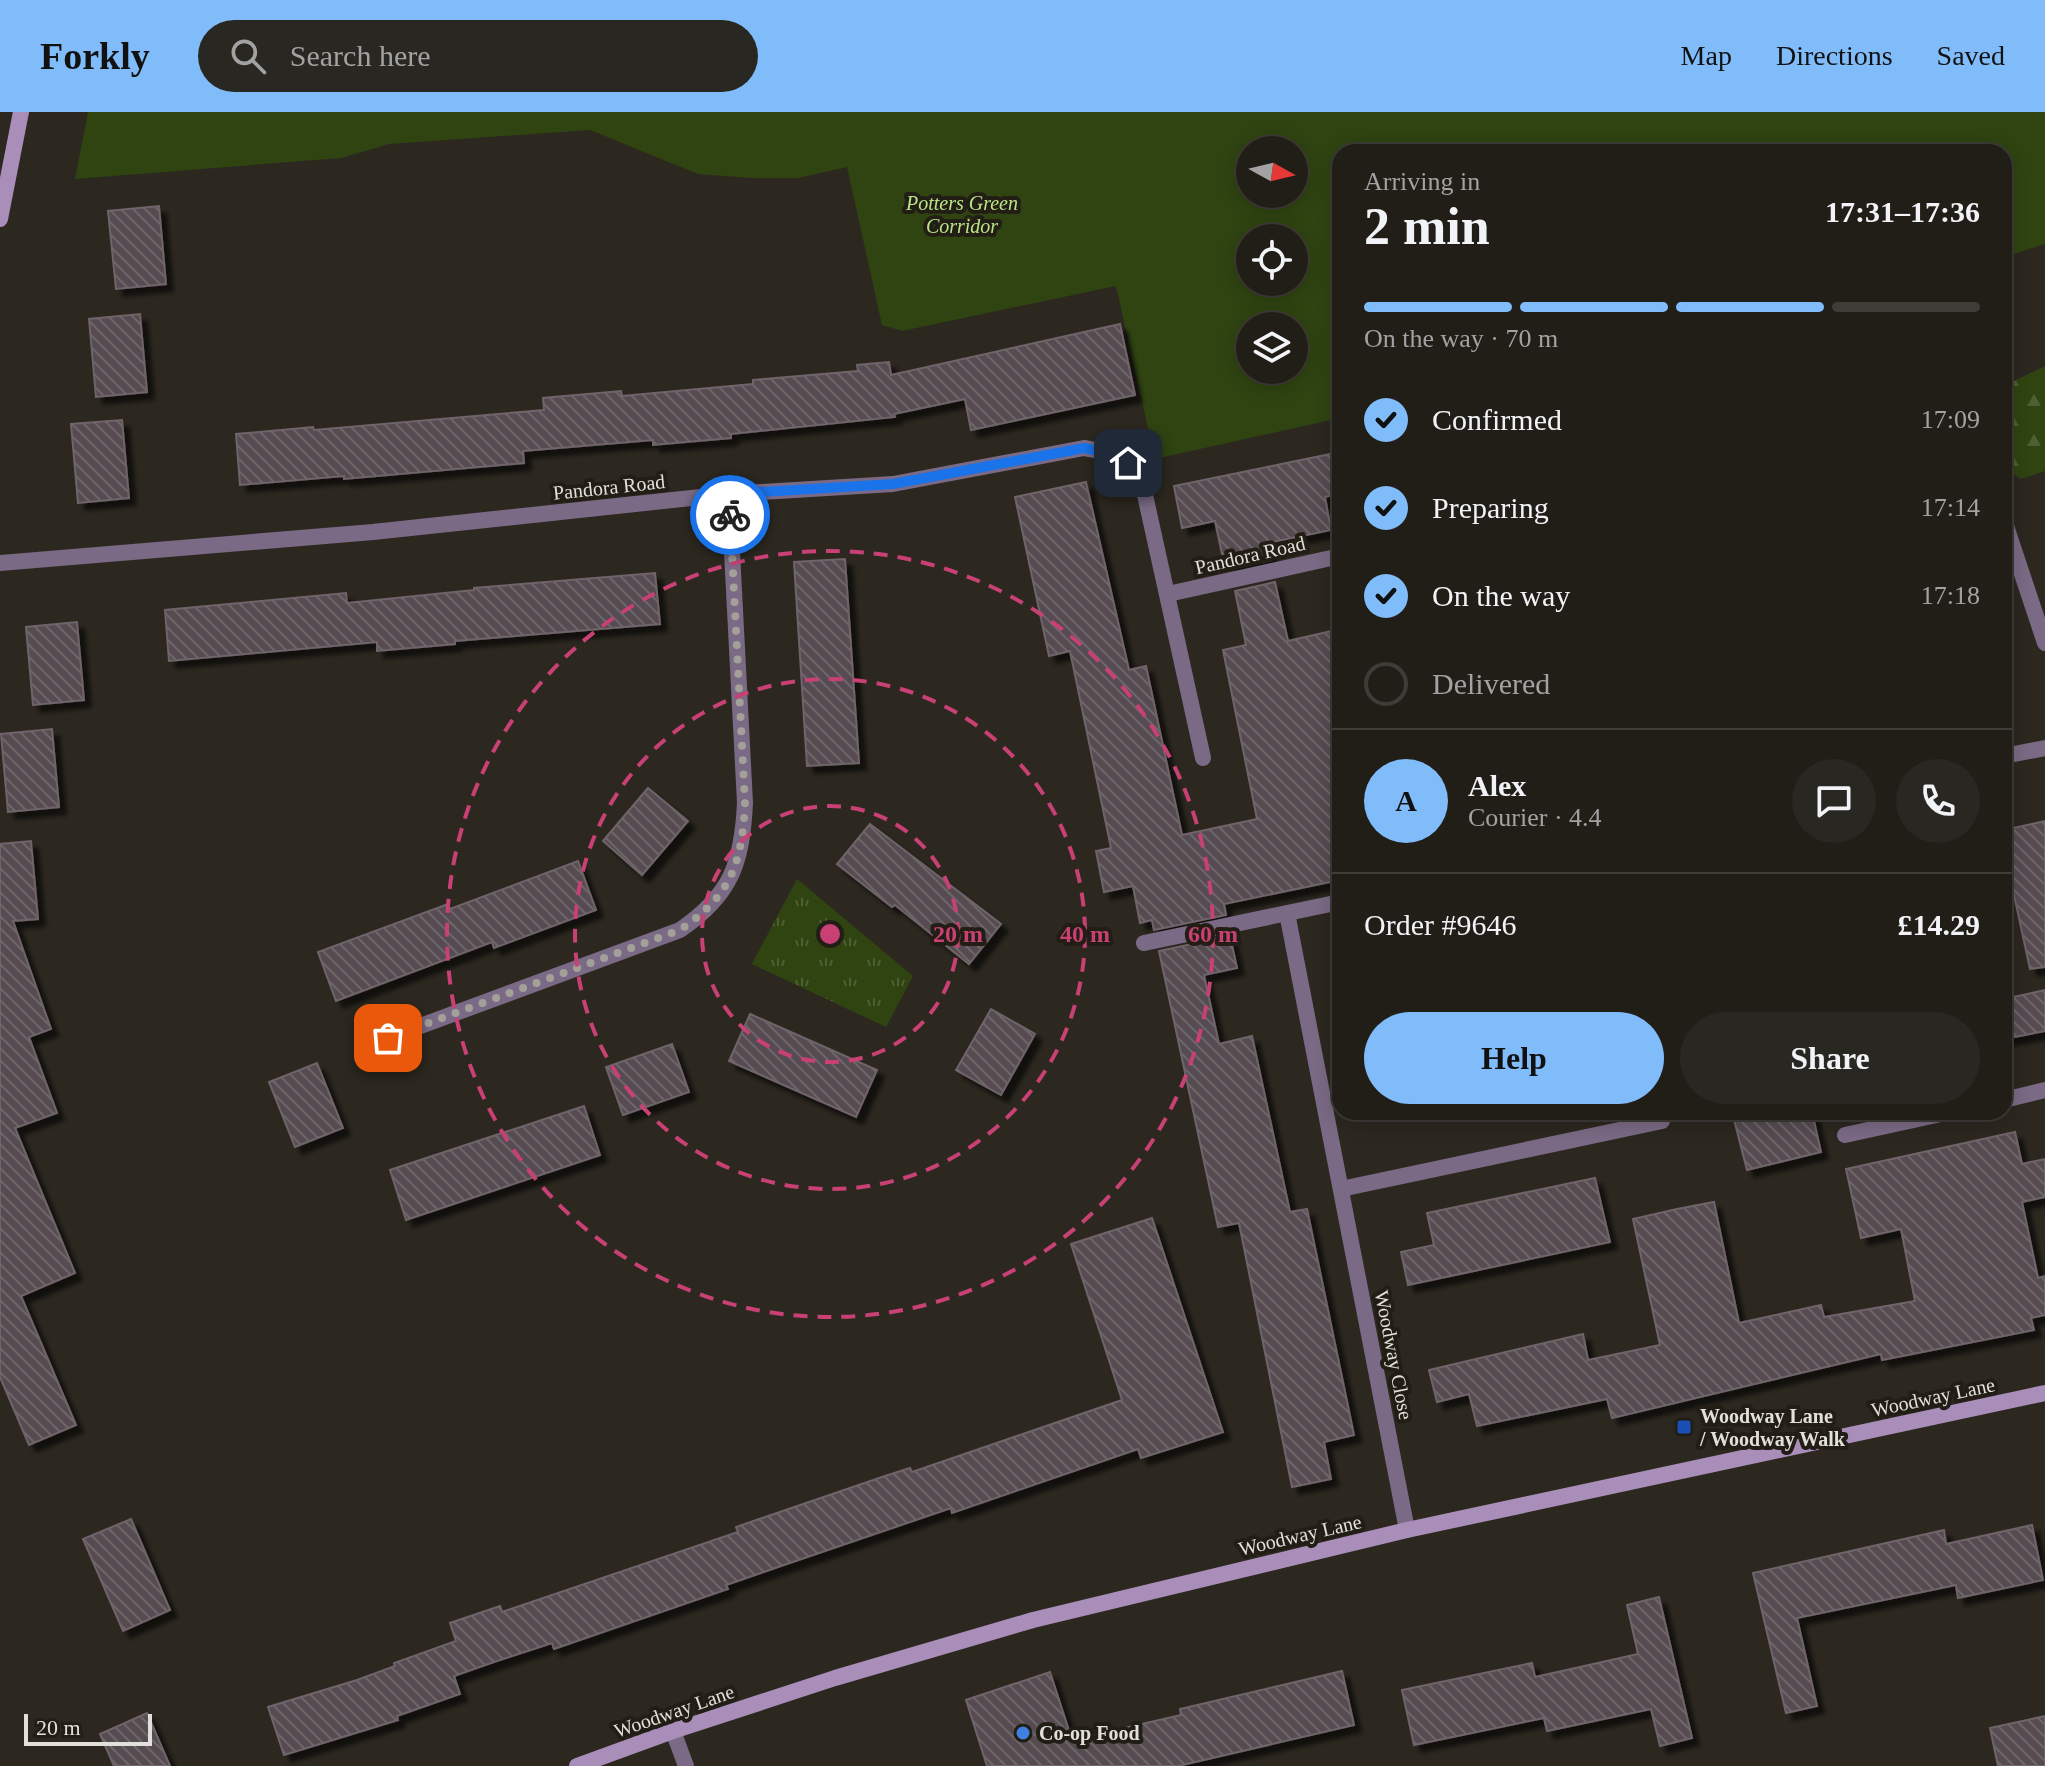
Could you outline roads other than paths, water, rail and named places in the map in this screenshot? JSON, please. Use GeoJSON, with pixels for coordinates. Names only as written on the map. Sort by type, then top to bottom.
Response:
{"type":"FeatureCollection","features":[{"type":"Feature","properties":{"kind":"street"},"geometry":{"type":"LineString","coordinates":[[0,219],[21,112]]}},
{"type":"Feature","properties":{"kind":"street","name":"Pandora Road"},"geometry":{"type":"LineString","coordinates":[[0,563],[373,532],[729,494],[893,484],[1084,448],[1104,452],[1128,463],[1145,495],[1203,758]]}},
{"type":"Feature","properties":{"kind":"street"},"geometry":{"type":"LineString","coordinates":[[388,1038],[680,930],[705,913],[722,891],[736,863],[743,836],[745,803],[729,494]]}},
{"type":"Feature","properties":{"kind":"street"},"geometry":{"type":"LineString","coordinates":[[2012,544],[2045,643]]}},
{"type":"Feature","properties":{"kind":"street","name":"Pandora Road"},"geometry":{"type":"LineString","coordinates":[[1168,594],[1332,558]]}},
{"type":"Feature","properties":{"kind":"street"},"geometry":{"type":"LineString","coordinates":[[2012,754],[2045,748]]}},
{"type":"Feature","properties":{"kind":"street"},"geometry":{"type":"LineString","coordinates":[[1144,943],[1332,904]]}},
{"type":"Feature","properties":{"kind":"street","name":"Woodway Close"},"geometry":{"type":"LineString","coordinates":[[1287,913],[1407,1530]]}},
{"type":"Feature","properties":{"kind":"street"},"geometry":{"type":"LineString","coordinates":[[2012,1098],[2045,1090]]}},
{"type":"Feature","properties":{"kind":"street"},"geometry":{"type":"LineString","coordinates":[[1845,1135],[1913,1120]]}},
{"type":"Feature","properties":{"kind":"street"},"geometry":{"type":"LineString","coordinates":[[1341,1189],[1662,1121]]}},
{"type":"Feature","properties":{"kind":"street","name":"Woodway Lane"},"geometry":{"type":"LineString","coordinates":[[577,1766],[835,1678],[1033,1620],[1407,1530],[2045,1393]]}},
{"type":"Feature","properties":{"kind":"street"},"geometry":{"type":"LineString","coordinates":[[673,1731],[686,1766]]}},
{"type":"Feature","properties":{"kind":"place","name":"Woodway Lane / Woodway Walk"},"geometry":{"type":"Point","coordinates":[1684,1427]}},
{"type":"Feature","properties":{"kind":"place","name":"Co-op Food"},"geometry":{"type":"Point","coordinates":[1023,1733]}},
{"type":"Feature","properties":{"kind":"park label","name":"Potters Green Corridor"},"geometry":{"type":"Point","coordinates":[962,214]}}]}
